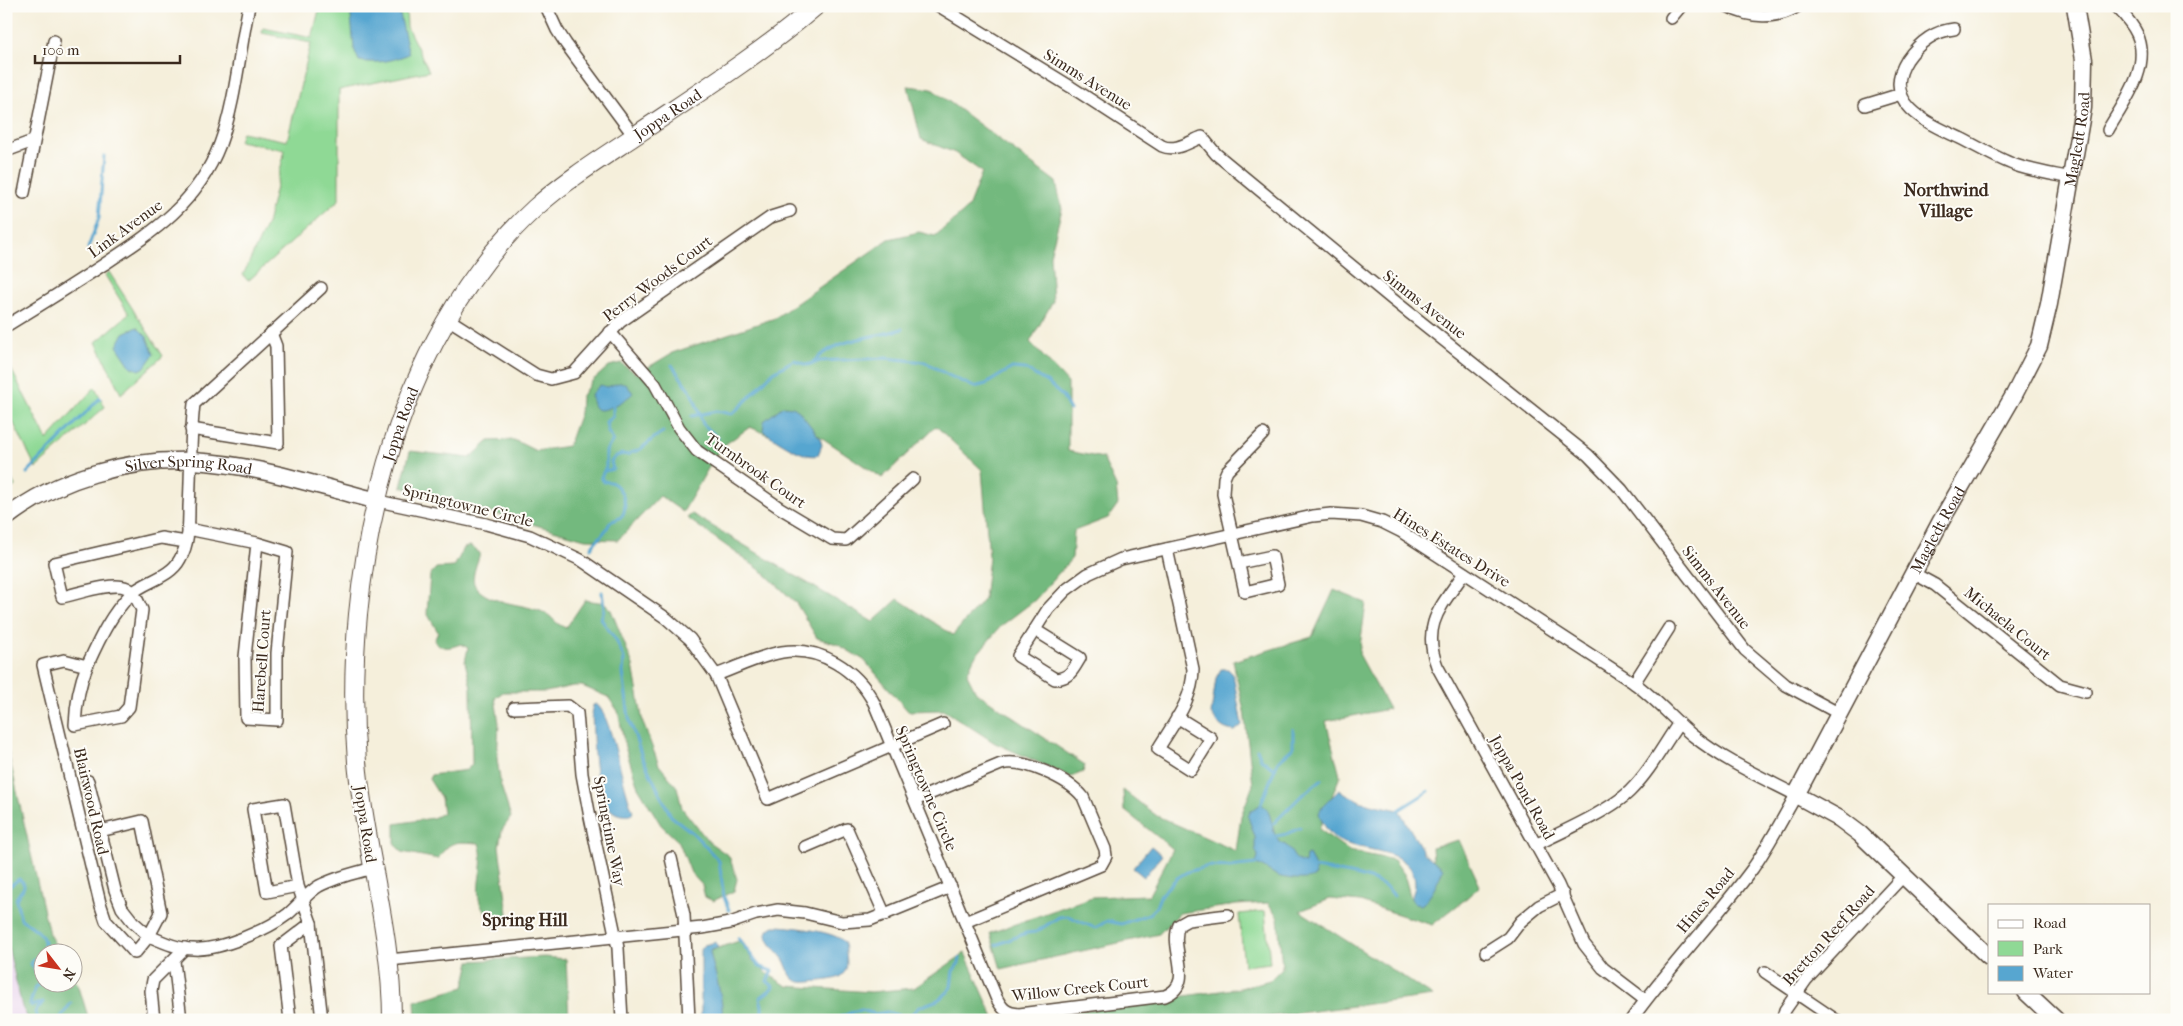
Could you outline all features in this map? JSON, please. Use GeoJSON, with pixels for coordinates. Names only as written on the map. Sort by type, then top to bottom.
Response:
{"type":"FeatureCollection","features":[{"type":"Feature","properties":{"kind":"main road","name":"Joppa Road"},"geometry":{"type":"LineString","coordinates":[[392,1020],[389,960],[357,763],[354,695],[356,640],[361,590],[378,501],[394,443],[414,389],[448,319],[482,267],[529,214],[568,181],[757,53],[816,6]]}},
{"type":"Feature","properties":{"kind":"street","name":"Link Avenue"},"geometry":{"type":"LineString","coordinates":[[6,326],[142,239],[165,222],[188,198],[213,160],[224,132],[249,6]]}},
{"type":"Feature","properties":{"kind":"street"},"geometry":{"type":"LineString","coordinates":[[546,6],[566,44],[634,136]]}},
{"type":"Feature","properties":{"kind":"street","name":"Simms Avenue"},"geometry":{"type":"LineString","coordinates":[[939,6],[1168,149],[1202,137],[1216,154],[1334,252],[1588,455],[1622,490],[1745,650],[1786,685],[1838,713]]}},
{"type":"Feature","properties":{"kind":"street"},"geometry":{"type":"LineString","coordinates":[[1671,18],[1681,6]]}},
{"type":"Feature","properties":{"kind":"street"},"geometry":{"type":"LineString","coordinates":[[1727,6],[1742,13],[1761,16],[1783,13],[1798,6]]}},
{"type":"Feature","properties":{"kind":"street","name":"Magledt Road"},"geometry":{"type":"LineString","coordinates":[[1796,795],[1941,521],[2023,380],[2038,346],[2049,304],[2083,108],[2085,76],[2083,43],[2075,6]]}},
{"type":"Feature","properties":{"kind":"street","name":"Magledt Road"},"geometry":{"type":"LineString","coordinates":[[2108,130],[2126,97],[2142,60],[2138,35],[2131,23],[2116,6]]}},
{"type":"Feature","properties":{"kind":"street"},"geometry":{"type":"LineString","coordinates":[[1954,29],[1936,33],[1913,52],[1901,74],[1901,94],[1915,115],[1927,123],[2009,163],[2071,178]]}},
{"type":"Feature","properties":{"kind":"street"},"geometry":{"type":"LineString","coordinates":[[24,193],[54,41]]}},
{"type":"Feature","properties":{"kind":"street"},"geometry":{"type":"LineString","coordinates":[[1866,105],[1901,94]]}},
{"type":"Feature","properties":{"kind":"street"},"geometry":{"type":"LineString","coordinates":[[6,151],[33,141]]}},
{"type":"Feature","properties":{"kind":"street","name":"Perry Woods Court"},"geometry":{"type":"LineString","coordinates":[[448,319],[528,371],[542,378],[551,379],[568,375],[579,369],[610,332],[637,310],[776,214],[790,211]]}},
{"type":"Feature","properties":{"kind":"street"},"geometry":{"type":"LineString","coordinates":[[186,542],[161,538],[54,563],[62,597],[117,586],[128,589],[132,593],[137,598],[142,610],[129,707],[121,716],[75,725],[78,691],[87,666],[111,616],[132,593],[172,570],[180,559],[186,542],[188,529],[192,461],[191,429],[194,404],[321,288]]}},
{"type":"Feature","properties":{"kind":"street","name":"Turnbrook Court"},"geometry":{"type":"LineString","coordinates":[[610,332],[655,384],[679,428],[698,451],[780,508],[832,540],[846,540],[913,479]]}},
{"type":"Feature","properties":{"kind":"street"},"geometry":{"type":"LineString","coordinates":[[191,429],[278,443],[276,346],[272,333]]}},
{"type":"Feature","properties":{"kind":"street"},"geometry":{"type":"LineString","coordinates":[[1239,563],[1223,494],[1224,478],[1231,464],[1263,434]]}},
{"type":"Feature","properties":{"kind":"street","name":"Silver Spring Road"},"geometry":{"type":"LineString","coordinates":[[6,518],[52,490],[92,474],[144,463],[192,461],[263,472],[378,501]]}},
{"type":"Feature","properties":{"kind":"street","name":"Springtowne Circle"},"geometry":{"type":"LineString","coordinates":[[378,501],[503,528],[530,536],[564,551],[628,591],[666,618],[690,639],[716,675],[762,657],[783,652],[804,652],[838,663],[853,675],[869,694],[951,887]]}},
{"type":"Feature","properties":{"kind":"street","name":"Hines Estates Drive"},"geometry":{"type":"LineString","coordinates":[[1035,630],[1080,658],[1069,676],[1055,679],[1018,656],[1035,630],[1056,600],[1088,574],[1121,559],[1313,516],[1331,514],[1361,516],[1395,528],[1634,683],[1656,700],[1692,735],[1724,757],[1796,795]]}},
{"type":"Feature","properties":{"kind":"street","name":"Harebell Court"},"geometry":{"type":"LineString","coordinates":[[188,529],[257,543],[287,552],[277,653],[277,720],[246,718],[245,657],[257,543]]}},
{"type":"Feature","properties":{"kind":"street"},"geometry":{"type":"LineString","coordinates":[[1167,549],[1193,669],[1191,688],[1186,704],[1177,718],[1158,749],[1191,770],[1210,738],[1177,718]]}},
{"type":"Feature","properties":{"kind":"street","name":"Joppa Pond Road"},"geometry":{"type":"LineString","coordinates":[[1464,573],[1433,623],[1430,640],[1433,656],[1537,844],[1563,894],[1578,934],[1589,952],[1612,975],[1645,1000]]}},
{"type":"Feature","properties":{"kind":"street","name":"Michaela Court"},"geometry":{"type":"LineString","coordinates":[[1913,573],[1935,585],[2060,685],[2086,692]]}},
{"type":"Feature","properties":{"kind":"street"},"geometry":{"type":"LineString","coordinates":[[1634,683],[1669,628]]}},
{"type":"Feature","properties":{"kind":"street","name":"Blairwood Road"},"geometry":{"type":"LineString","coordinates":[[87,666],[64,660],[43,665],[100,903],[106,921],[135,953],[149,936]]}},
{"type":"Feature","properties":{"kind":"street"},"geometry":{"type":"LineString","coordinates":[[716,675],[768,799],[944,724]]}},
{"type":"Feature","properties":{"kind":"street","name":"Springtime Way"},"geometry":{"type":"LineString","coordinates":[[514,708],[568,706],[577,713],[582,774],[588,812],[616,937],[622,1020]]}},
{"type":"Feature","properties":{"kind":"street"},"geometry":{"type":"LineString","coordinates":[[1537,844],[1608,806],[1628,793],[1646,773],[1679,723]]}},
{"type":"Feature","properties":{"kind":"street"},"geometry":{"type":"LineString","coordinates":[[915,800],[1001,764],[1014,762],[1030,766],[1067,782],[1078,790],[1083,797],[1105,849],[1106,856],[1100,866],[965,922]]}},
{"type":"Feature","properties":{"kind":"street"},"geometry":{"type":"LineString","coordinates":[[88,782],[115,890],[122,908],[133,922],[149,936],[166,943],[185,948],[208,948],[256,932],[276,923],[318,887],[335,878],[373,868]]}},
{"type":"Feature","properties":{"kind":"street"},"geometry":{"type":"LineString","coordinates":[[1796,795],[1847,824],[1988,956]]}},
{"type":"Feature","properties":{"kind":"street","name":"Hines Road"},"geometry":{"type":"LineString","coordinates":[[1631,1020],[1645,1000],[1752,868],[1772,839],[1796,795]]}},
{"type":"Feature","properties":{"kind":"street"},"geometry":{"type":"LineString","coordinates":[[298,886],[267,892],[253,809],[284,804],[298,886],[311,923],[322,1020]]}},
{"type":"Feature","properties":{"kind":"street"},"geometry":{"type":"LineString","coordinates":[[100,830],[142,821],[161,913],[149,936]]}},
{"type":"Feature","properties":{"kind":"street"},"geometry":{"type":"LineString","coordinates":[[805,847],[847,828],[885,915]]}},
{"type":"Feature","properties":{"kind":"street"},"geometry":{"type":"LineString","coordinates":[[671,858],[685,930],[689,1020]]}},
{"type":"Feature","properties":{"kind":"street","name":"Bretton Reef Road"},"geometry":{"type":"LineString","coordinates":[[1782,1020],[1796,993],[1824,960],[1904,876]]}},
{"type":"Feature","properties":{"kind":"street"},"geometry":{"type":"LineString","coordinates":[[389,960],[685,930],[730,923],[756,914],[778,910],[805,913],[842,922],[870,920],[951,887]]}},
{"type":"Feature","properties":{"kind":"street","name":"Willow Creek Court"},"geometry":{"type":"LineString","coordinates":[[951,887],[1001,1008],[1007,1012],[1019,1014],[1172,994],[1181,980],[1176,936],[1179,925],[1188,920],[1228,915]]}},
{"type":"Feature","properties":{"kind":"street"},"geometry":{"type":"LineString","coordinates":[[1486,952],[1508,938],[1538,906],[1563,894]]}},
{"type":"Feature","properties":{"kind":"street"},"geometry":{"type":"LineString","coordinates":[[290,1020],[281,946],[311,923]]}},
{"type":"Feature","properties":{"kind":"street"},"geometry":{"type":"LineString","coordinates":[[154,1020],[151,990],[153,980],[185,948]]}},
{"type":"Feature","properties":{"kind":"street"},"geometry":{"type":"LineString","coordinates":[[174,960],[181,1020]]}},
{"type":"Feature","properties":{"kind":"street"},"geometry":{"type":"LineString","coordinates":[[1765,972],[1836,1020]]}},
{"type":"Feature","properties":{"kind":"street"},"geometry":{"type":"LineString","coordinates":[[2028,994],[2056,1020]]}},
{"type":"Feature","properties":{"kind":"shaded area"},"geometry":{"type":"Polygon","coordinates":[[[6,938],[22,1007],[29,1020],[6,1020],[6,938]]]}},
{"type":"Feature","properties":{"kind":"green space"},"geometry":{"type":"Polygon","coordinates":[[[320,6],[406,6],[407,27],[429,71],[339,90],[339,200],[248,281],[243,275],[267,224],[285,150],[239,141],[242,132],[287,141],[311,43],[262,33],[263,28],[312,38],[320,6]]]}},
{"type":"Feature","properties":{"kind":"green space"},"geometry":{"type":"Polygon","coordinates":[[[908,86],[932,89],[1056,182],[1062,209],[1050,255],[1053,301],[1030,342],[1068,383],[1068,451],[1103,458],[1116,486],[1118,504],[1108,518],[1074,531],[1072,558],[1035,600],[1001,626],[974,658],[967,674],[976,692],[1085,765],[1083,772],[1071,777],[995,743],[944,710],[908,711],[864,660],[837,644],[817,638],[796,603],[763,572],[687,518],[692,514],[873,622],[898,599],[953,635],[984,599],[989,557],[982,470],[936,426],[882,478],[803,425],[791,438],[773,437],[750,427],[720,448],[683,512],[660,496],[618,540],[585,539],[401,487],[410,451],[470,458],[489,441],[514,440],[536,451],[568,446],[580,413],[581,397],[591,382],[609,366],[621,363],[637,374],[672,353],[775,318],[889,239],[919,232],[935,236],[968,208],[982,172],[955,153],[921,139],[908,86]]]}},
{"type":"Feature","properties":{"kind":"green space"},"geometry":{"type":"Polygon","coordinates":[[[109,272],[163,356],[121,394],[96,342],[129,314],[105,275],[109,272]]]}},
{"type":"Feature","properties":{"kind":"green space"},"geometry":{"type":"Polygon","coordinates":[[[6,359],[47,440],[95,387],[105,407],[36,468],[6,408],[6,359]]]}},
{"type":"Feature","properties":{"kind":"green space"},"geometry":{"type":"Polygon","coordinates":[[[9,473],[15,486],[6,494],[6,476],[9,473]]]}},
{"type":"Feature","properties":{"kind":"green space"},"geometry":{"type":"Polygon","coordinates":[[[470,546],[480,553],[473,580],[474,584],[482,593],[490,597],[545,613],[559,625],[566,628],[585,600],[605,603],[611,610],[633,665],[643,723],[659,765],[677,787],[682,808],[709,842],[729,856],[737,879],[734,891],[713,901],[705,897],[702,885],[691,873],[679,842],[661,825],[638,787],[625,747],[618,711],[608,697],[582,686],[546,692],[503,692],[495,698],[499,723],[497,759],[501,786],[511,817],[502,830],[499,846],[508,914],[505,924],[494,928],[480,903],[478,892],[482,857],[479,843],[455,843],[446,848],[438,859],[402,852],[395,845],[395,824],[433,818],[443,813],[441,798],[429,779],[431,775],[467,770],[472,764],[471,687],[465,662],[468,648],[461,644],[444,647],[434,641],[438,632],[427,613],[430,575],[436,568],[454,567],[464,548],[470,546]]]}},
{"type":"Feature","properties":{"kind":"green space"},"geometry":{"type":"Polygon","coordinates":[[[1334,590],[1366,603],[1359,654],[1389,709],[1326,721],[1340,776],[1319,829],[1349,851],[1394,860],[1404,874],[1411,899],[1423,903],[1434,877],[1432,847],[1459,840],[1480,886],[1432,925],[1360,902],[1330,899],[1300,911],[1433,996],[1243,1020],[1020,1020],[1240,988],[1270,980],[1282,968],[1278,917],[1268,903],[1236,905],[1180,913],[1159,934],[1001,969],[990,933],[1092,897],[1149,895],[1173,849],[1124,810],[1123,790],[1157,816],[1236,851],[1241,816],[1253,785],[1244,711],[1233,661],[1312,637],[1334,590]]]}},
{"type":"Feature","properties":{"kind":"green space"},"geometry":{"type":"Polygon","coordinates":[[[6,743],[49,934],[55,944],[32,944],[32,994],[81,994],[89,1020],[29,1020],[22,1007],[6,938],[6,743]]]}},
{"type":"Feature","properties":{"kind":"green space"},"geometry":{"type":"Polygon","coordinates":[[[1265,911],[1270,963],[1244,966],[1239,914],[1265,911]]]}},
{"type":"Feature","properties":{"kind":"green space"},"geometry":{"type":"Polygon","coordinates":[[[742,940],[752,960],[768,974],[787,986],[871,992],[914,988],[965,953],[995,1020],[709,1020],[706,952],[742,940]]]}},
{"type":"Feature","properties":{"kind":"green space"},"geometry":{"type":"Polygon","coordinates":[[[545,957],[566,959],[569,1020],[416,1020],[415,1001],[464,987],[470,961],[545,957]]]}},
{"type":"Feature","properties":{"kind":"water"},"geometry":{"type":"Polygon","coordinates":[[[350,6],[398,6],[409,54],[385,61],[359,61],[354,49],[350,6]]]}},
{"type":"Feature","properties":{"kind":"water"},"geometry":{"type":"Polygon","coordinates":[[[137,327],[147,337],[154,354],[144,368],[139,370],[131,367],[117,346],[124,333],[137,327]]]}},
{"type":"Feature","properties":{"kind":"water"},"geometry":{"type":"Polygon","coordinates":[[[618,383],[625,383],[633,393],[610,408],[596,409],[591,394],[600,385],[607,387],[618,383]]]}},
{"type":"Feature","properties":{"kind":"water"},"geometry":{"type":"Polygon","coordinates":[[[783,406],[793,407],[799,411],[820,438],[822,445],[818,455],[812,456],[798,452],[763,431],[764,421],[783,406]]]}},
{"type":"Feature","properties":{"kind":"water"},"geometry":{"type":"Polygon","coordinates":[[[1221,669],[1228,669],[1233,674],[1242,725],[1235,731],[1221,726],[1211,714],[1216,678],[1221,669]]]}},
{"type":"Feature","properties":{"kind":"water"},"geometry":{"type":"Polygon","coordinates":[[[596,704],[607,721],[612,736],[633,811],[631,815],[621,815],[611,810],[604,801],[599,787],[594,756],[592,715],[593,705],[596,704]]]}},
{"type":"Feature","properties":{"kind":"water"},"geometry":{"type":"Polygon","coordinates":[[[1339,790],[1362,802],[1399,810],[1424,853],[1443,868],[1434,889],[1428,899],[1421,905],[1415,904],[1412,900],[1415,885],[1413,872],[1406,863],[1396,857],[1336,839],[1323,823],[1319,813],[1322,807],[1339,790]]]}},
{"type":"Feature","properties":{"kind":"water"},"geometry":{"type":"Polygon","coordinates":[[[1261,804],[1268,811],[1278,840],[1288,847],[1299,861],[1305,863],[1306,856],[1309,855],[1314,864],[1316,876],[1304,879],[1281,877],[1256,864],[1258,856],[1255,849],[1255,837],[1248,817],[1250,812],[1261,804]]]}},
{"type":"Feature","properties":{"kind":"water"},"geometry":{"type":"Polygon","coordinates":[[[1151,846],[1162,855],[1144,877],[1133,868],[1151,846]]]}},
{"type":"Feature","properties":{"kind":"water"},"geometry":{"type":"Polygon","coordinates":[[[774,926],[820,932],[842,940],[846,948],[847,961],[845,972],[833,979],[807,982],[797,981],[767,938],[769,929],[774,926]]]}},
{"type":"Feature","properties":{"kind":"water"},"geometry":{"type":"Polygon","coordinates":[[[716,942],[718,948],[710,952],[721,996],[722,1020],[701,1020],[701,950],[704,945],[716,942]]]}},
{"type":"Feature","properties":{"kind":"waterway"},"geometry":{"type":"LineString","coordinates":[[88,248],[99,218],[104,156]]}},
{"type":"Feature","properties":{"kind":"waterway"},"geometry":{"type":"LineString","coordinates":[[813,362],[823,354],[844,343],[902,329]]}},
{"type":"Feature","properties":{"kind":"waterway"},"geometry":{"type":"LineString","coordinates":[[692,416],[717,411],[732,414],[772,373],[794,360],[807,365],[820,361],[886,358],[925,362],[974,387],[986,384],[1012,368],[1025,369],[1048,383],[1062,396],[1070,410]]}},
{"type":"Feature","properties":{"kind":"waterway"},"geometry":{"type":"LineString","coordinates":[[672,365],[693,395],[703,424],[718,438]]}},
{"type":"Feature","properties":{"kind":"waterway"},"geometry":{"type":"LineString","coordinates":[[27,473],[100,398]]}},
{"type":"Feature","properties":{"kind":"waterway"},"geometry":{"type":"LineString","coordinates":[[591,548],[610,522],[621,517],[625,507],[619,489],[615,484],[604,482],[601,477],[606,467],[606,451],[613,440],[608,432],[606,422],[613,416],[613,407]]}},
{"type":"Feature","properties":{"kind":"waterway"},"geometry":{"type":"LineString","coordinates":[[605,471],[613,469],[611,462],[616,456],[621,454],[628,455],[639,450],[663,432]]}},
{"type":"Feature","properties":{"kind":"waterway"},"geometry":{"type":"LineString","coordinates":[[602,592],[604,609],[601,619],[616,640],[624,658],[623,673],[629,718],[642,757],[671,816],[693,833],[719,861],[724,897],[729,910]]}},
{"type":"Feature","properties":{"kind":"waterway"},"geometry":{"type":"LineString","coordinates":[[1261,804],[1278,761],[1293,748],[1293,729]]}},
{"type":"Feature","properties":{"kind":"waterway"},"geometry":{"type":"LineString","coordinates":[[1257,749],[1261,759],[1274,769]]}},
{"type":"Feature","properties":{"kind":"waterway"},"geometry":{"type":"LineString","coordinates":[[1273,824],[1301,796],[1321,780]]}},
{"type":"Feature","properties":{"kind":"waterway"},"geometry":{"type":"LineString","coordinates":[[1399,810],[1429,791]]}},
{"type":"Feature","properties":{"kind":"waterway"},"geometry":{"type":"LineString","coordinates":[[1276,836],[1287,834],[1300,828]]}},
{"type":"Feature","properties":{"kind":"waterway"},"geometry":{"type":"LineString","coordinates":[[996,945],[1026,933],[1036,932],[1059,917],[1068,916],[1095,928],[1107,921],[1121,924],[1149,914],[1156,907],[1161,894],[1177,878],[1187,872],[1209,866],[1229,867],[1256,864]]}},
{"type":"Feature","properties":{"kind":"waterway"},"geometry":{"type":"LineString","coordinates":[[1314,868],[1369,879],[1380,883],[1394,896]]}},
{"type":"Feature","properties":{"kind":"waterway"},"geometry":{"type":"LineString","coordinates":[[6,878],[10,886],[19,879],[24,884],[16,900],[21,919],[37,930],[43,938],[44,944]]}},
{"type":"Feature","properties":{"kind":"waterway"},"geometry":{"type":"LineString","coordinates":[[738,938],[760,967],[772,971],[767,981],[774,987],[760,998],[762,1010],[756,1020]]}},
{"type":"Feature","properties":{"kind":"waterway"},"geometry":{"type":"LineString","coordinates":[[834,1020],[862,1010],[875,1014],[887,1012],[907,1018],[919,1007],[938,1000],[948,992],[951,987],[953,971],[960,958]]}},
{"type":"Feature","properties":{"kind":"waterway"},"geometry":{"type":"LineString","coordinates":[[33,994],[30,1004],[32,1006],[43,1002],[35,1012],[37,1017],[42,1020]]}},
{"type":"Feature","properties":{"kind":"waterway"},"geometry":{"type":"LineString","coordinates":[[59,1020],[71,1003]]}},
{"type":"Feature","properties":{"kind":"district","name":"Northwind Village"},"geometry":{"type":"Point","coordinates":[1946,200]}},
{"type":"Feature","properties":{"kind":"district","name":"Spring Hill"},"geometry":{"type":"Point","coordinates":[525,920]}}]}
